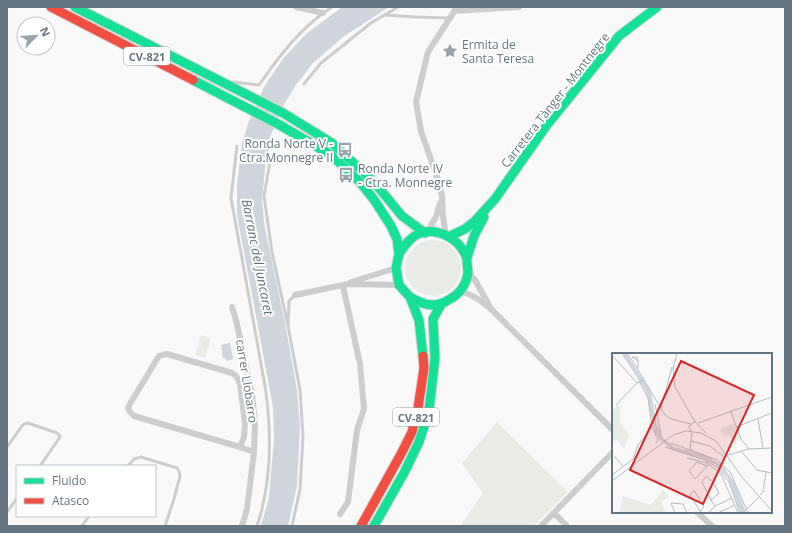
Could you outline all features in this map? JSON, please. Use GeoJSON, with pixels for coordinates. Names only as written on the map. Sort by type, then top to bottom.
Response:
{"type":"FeatureCollection","features":[{"type":"Feature","properties":{"kind":"main road","name":"CV-821"},"geometry":{"type":"LineString","coordinates":[[51,7],[278,124],[331,155],[360,182],[375,201],[391,226],[397,239],[399,254]]}},
{"type":"Feature","properties":{"kind":"main road","name":"CV-821"},"geometry":{"type":"LineString","coordinates":[[75,7],[240,91],[332,142],[374,182],[402,216],[426,232]]}},
{"type":"Feature","properties":{"kind":"main road","name":"Carretera Tànger - Montnegre"},"geometry":{"type":"LineString","coordinates":[[448,235],[465,229],[476,222],[548,125],[619,36],[657,7]]}},
{"type":"Feature","properties":{"kind":"main road","name":"Carretera Tànger - Montnegre"},"geometry":{"type":"LineString","coordinates":[[467,258],[474,236],[495,198]]}},
{"type":"Feature","properties":{"kind":"main road","name":"CV-821"},"geometry":{"type":"LineString","coordinates":[[448,235],[438,232],[426,232],[415,235],[405,244],[399,254],[396,268],[399,285],[410,297],[423,304],[436,305],[449,301],[460,291]]}},
{"type":"Feature","properties":{"kind":"main road"},"geometry":{"type":"LineString","coordinates":[[448,235],[458,243],[467,258],[468,272],[465,284],[460,291]]}},
{"type":"Feature","properties":{"kind":"main road","name":"CV-821"},"geometry":{"type":"LineString","coordinates":[[361,526],[402,454],[412,432],[418,408],[424,368],[419,320],[410,297]]}},
{"type":"Feature","properties":{"kind":"main road","name":"CV-821"},"geometry":{"type":"LineString","coordinates":[[374,526],[404,473],[419,442],[430,411],[435,358],[433,319],[442,303]]}},
{"type":"Feature","properties":{"kind":"street"},"geometry":{"type":"LineString","coordinates":[[296,7],[322,13]]}},
{"type":"Feature","properties":{"kind":"street"},"geometry":{"type":"LineString","coordinates":[[448,235],[443,217],[442,196],[439,183],[421,131],[416,102],[428,52],[456,9],[519,7]]}},
{"type":"Feature","properties":{"kind":"street"},"geometry":{"type":"LineString","coordinates":[[426,232],[436,217],[442,196]]}},
{"type":"Feature","properties":{"kind":"street"},"geometry":{"type":"LineString","coordinates":[[345,285],[396,268]]}},
{"type":"Feature","properties":{"kind":"street"},"geometry":{"type":"LineString","coordinates":[[468,272],[475,280],[490,308]]}},
{"type":"Feature","properties":{"kind":"street"},"geometry":{"type":"LineString","coordinates":[[340,514],[348,502],[357,430],[364,409],[360,364],[345,285]]}},
{"type":"Feature","properties":{"kind":"street"},"geometry":{"type":"LineString","coordinates":[[295,295],[345,285],[399,285]]}},
{"type":"Feature","properties":{"kind":"street"},"geometry":{"type":"LineString","coordinates":[[460,291],[479,299],[490,308],[612,429]]}},
{"type":"Feature","properties":{"kind":"street","name":"carrer Llobarro"},"geometry":{"type":"LineString","coordinates":[[232,308],[238,328],[252,394],[255,424],[254,452],[247,509],[242,526]]}},
{"type":"Feature","properties":{"kind":"street"},"geometry":{"type":"LineString","coordinates":[[240,447],[244,437],[245,423],[240,384],[236,376],[167,354],[159,356],[130,402],[128,408],[130,412],[134,416],[254,452]]}},
{"type":"Feature","properties":{"kind":"street"},"geometry":{"type":"LineString","coordinates":[[541,526],[612,453]]}},
{"type":"Feature","properties":{"kind":"street"},"geometry":{"type":"LineString","coordinates":[[554,513],[567,526]]}},
{"type":"Feature","properties":{"kind":"street"},"geometry":{"type":"LineString","coordinates":[[698,513],[712,526]]}},
{"type":"Feature","properties":{"kind":"lane"},"geometry":{"type":"LineString","coordinates":[[233,82],[259,85],[294,38],[322,13],[332,7]]}},
{"type":"Feature","properties":{"kind":"lane"},"geometry":{"type":"LineString","coordinates":[[304,84],[321,63],[371,23],[398,7]]}},
{"type":"Feature","properties":{"kind":"lane"},"geometry":{"type":"LineString","coordinates":[[384,15],[416,18],[450,18]]}},
{"type":"Feature","properties":{"kind":"lane"},"geometry":{"type":"LineString","coordinates":[[236,146],[231,198],[265,386],[269,417],[270,449],[268,470],[265,495],[257,526]]}},
{"type":"Feature","properties":{"kind":"lane"},"geometry":{"type":"LineString","coordinates":[[270,162],[264,196],[272,252],[300,390],[303,436],[300,489],[292,526]]}},
{"type":"Feature","properties":{"kind":"lane"},"geometry":{"type":"LineString","coordinates":[[288,326],[289,301],[295,295]]}},
{"type":"Feature","properties":{"kind":"lane"},"geometry":{"type":"LineString","coordinates":[[7,447],[24,424],[28,423],[57,432],[60,438],[41,465]]}},
{"type":"Feature","properties":{"kind":"lane"},"geometry":{"type":"LineString","coordinates":[[129,465],[134,459],[141,457],[177,468],[179,471],[180,476],[165,526]]}},
{"type":"Feature","properties":{"kind":"lane"},"geometry":{"type":"LineString","coordinates":[[7,512],[16,499]]}},
{"type":"Feature","properties":{"kind":"lane"},"geometry":{"type":"LineString","coordinates":[[82,526],[88,517]]}},
{"type":"Feature","properties":{"kind":"shaded area"},"geometry":{"type":"Polygon","coordinates":[[[428,240],[438,240],[453,248],[459,257],[461,268],[459,279],[453,288],[438,296],[428,296],[417,291],[410,284],[405,273],[405,263],[410,252],[417,245],[428,240]]]}},
{"type":"Feature","properties":{"kind":"shaded area"},"geometry":{"type":"Polygon","coordinates":[[[201,335],[211,338],[205,358],[195,355],[201,335]]]}},
{"type":"Feature","properties":{"kind":"shaded area"},"geometry":{"type":"Polygon","coordinates":[[[497,422],[568,492],[534,526],[460,526],[483,493],[462,463],[497,422]]]}},
{"type":"Feature","properties":{"kind":"water","name":"Barranc del Juncaret"},"geometry":{"type":"Polygon","coordinates":[[[342,7],[389,7],[343,37],[313,63],[284,104],[270,137],[266,160],[262,199],[264,223],[286,328],[297,390],[300,427],[297,486],[288,526],[261,526],[269,497],[274,440],[273,407],[237,215],[237,184],[242,143],[249,121],[264,87],[282,60],[306,34],[342,7]]]}},
{"type":"Feature","properties":{"kind":"water"},"geometry":{"type":"Polygon","coordinates":[[[230,343],[233,359],[227,361],[223,358],[221,345],[230,343]]]}},
{"type":"Feature","properties":{"kind":"traffic: fast"},"geometry":{"type":"LineString","coordinates":[[75,7],[283,113],[332,143],[374,182],[402,216],[425,233]]}},
{"type":"Feature","properties":{"kind":"traffic: fast"},"geometry":{"type":"LineString","coordinates":[[450,236],[465,229],[475,221],[495,199],[547,125],[619,36],[657,7]]}},
{"type":"Feature","properties":{"kind":"traffic: fast"},"geometry":{"type":"LineString","coordinates":[[193,80],[278,124],[331,155],[360,182],[375,201],[391,226],[397,239],[399,254],[396,268],[399,285],[410,297],[419,320],[423,356]]}},
{"type":"Feature","properties":{"kind":"traffic: fast"},"geometry":{"type":"LineString","coordinates":[[467,258],[474,236],[484,217]]}},
{"type":"Feature","properties":{"kind":"traffic: fast"},"geometry":{"type":"LineString","coordinates":[[399,254],[407,243],[418,234],[433,232],[440,233],[453,239],[463,250],[467,258],[468,272],[466,280],[460,291],[454,297],[445,302],[434,305],[425,304],[410,297]]}},
{"type":"Feature","properties":{"kind":"traffic: fast"},"geometry":{"type":"LineString","coordinates":[[374,526],[404,473],[419,442],[429,411],[435,358],[433,319],[442,303]]}},
{"type":"Feature","properties":{"kind":"traffic: jam"},"geometry":{"type":"LineString","coordinates":[[51,7],[193,80]]}},
{"type":"Feature","properties":{"kind":"traffic: jam"},"geometry":{"type":"LineString","coordinates":[[361,526],[412,432],[418,408],[424,368],[423,356]]}},
{"type":"Feature","properties":{"kind":"place","name":"Ermita de Santa Teresa"},"geometry":{"type":"Point","coordinates":[450,51]}},
{"type":"Feature","properties":{"kind":"place","name":"Ronda Norte V - Ctra.Monnegre II"},"geometry":{"type":"Point","coordinates":[345,150]}},
{"type":"Feature","properties":{"kind":"place","name":"Ronda Norte IV - Ctra. Monnegre"},"geometry":{"type":"Point","coordinates":[346,175]}}]}
